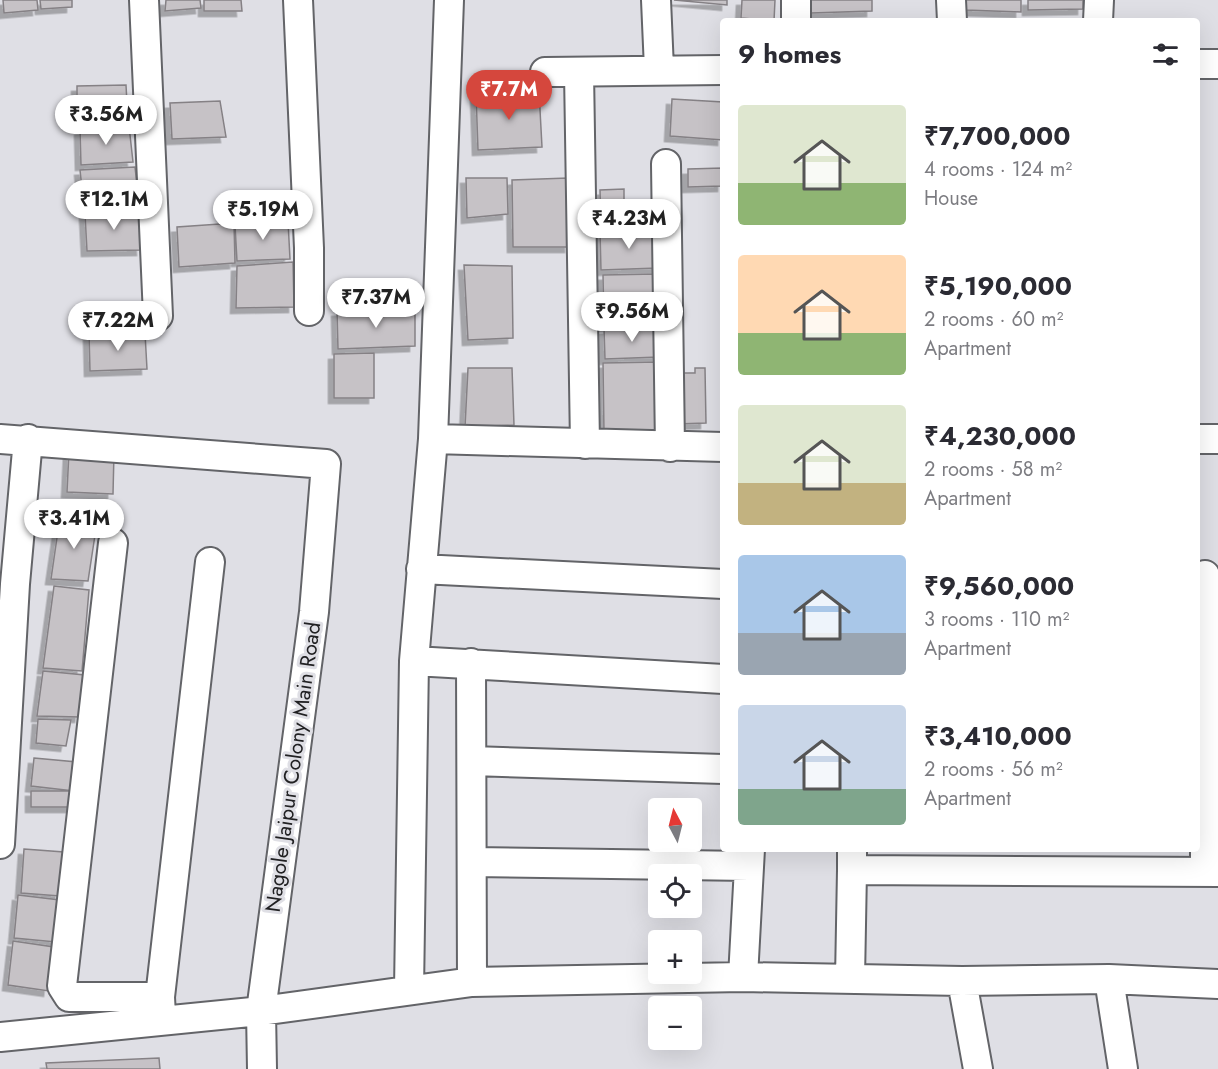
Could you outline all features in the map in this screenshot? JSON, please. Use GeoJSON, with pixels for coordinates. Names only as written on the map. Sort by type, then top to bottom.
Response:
{"type":"FeatureCollection","features":[{"type":"Feature","properties":{"kind":"street"},"geometry":{"type":"LineString","coordinates":[[144,0],[158,316]]}},
{"type":"Feature","properties":{"kind":"street"},"geometry":{"type":"LineString","coordinates":[[298,0],[309,248],[309,311]]}},
{"type":"Feature","properties":{"kind":"street"},"geometry":{"type":"LineString","coordinates":[[409,990],[414,661],[433,439],[449,0]]}},
{"type":"Feature","properties":{"kind":"street"},"geometry":{"type":"LineString","coordinates":[[656,0],[658,69]]}},
{"type":"Feature","properties":{"kind":"street"},"geometry":{"type":"LineString","coordinates":[[796,0],[796,18]]}},
{"type":"Feature","properties":{"kind":"street"},"geometry":{"type":"LineString","coordinates":[[951,0],[952,18]]}},
{"type":"Feature","properties":{"kind":"street"},"geometry":{"type":"LineString","coordinates":[[1098,18],[1099,0]]}},
{"type":"Feature","properties":{"kind":"street"},"geometry":{"type":"LineString","coordinates":[[1200,64],[1218,64]]}},
{"type":"Feature","properties":{"kind":"street"},"geometry":{"type":"LineString","coordinates":[[545,72],[720,70]]}},
{"type":"Feature","properties":{"kind":"street"},"geometry":{"type":"LineString","coordinates":[[579,72],[585,444]]}},
{"type":"Feature","properties":{"kind":"street"},"geometry":{"type":"LineString","coordinates":[[666,164],[670,447]]}},
{"type":"Feature","properties":{"kind":"street"},"geometry":{"type":"LineString","coordinates":[[0,439],[28,439],[15,584],[0,844]]}},
{"type":"Feature","properties":{"kind":"street","name":"Nagole Jaipur Colony Main Road"},"geometry":{"type":"LineString","coordinates":[[28,439],[326,464],[314,612],[261,1011],[262,1069]]}},
{"type":"Feature","properties":{"kind":"street"},"geometry":{"type":"LineString","coordinates":[[433,439],[720,447]]}},
{"type":"Feature","properties":{"kind":"street"},"geometry":{"type":"LineString","coordinates":[[1200,439],[1218,439]]}},
{"type":"Feature","properties":{"kind":"street"},"geometry":{"type":"LineString","coordinates":[[113,543],[62,986],[69,998],[153,1009],[261,1011],[472,982],[743,976],[962,981],[1109,979],[1218,984]]}},
{"type":"Feature","properties":{"kind":"street"},"geometry":{"type":"LineString","coordinates":[[153,1009],[210,562]]}},
{"type":"Feature","properties":{"kind":"street"},"geometry":{"type":"LineString","coordinates":[[421,569],[720,584]]}},
{"type":"Feature","properties":{"kind":"street"},"geometry":{"type":"LineString","coordinates":[[850,979],[852,860],[1100,859],[1212,871],[1207,575]]}},
{"type":"Feature","properties":{"kind":"street"},"geometry":{"type":"LineString","coordinates":[[414,661],[720,679]]}},
{"type":"Feature","properties":{"kind":"street"},"geometry":{"type":"LineString","coordinates":[[471,663],[472,982]]}},
{"type":"Feature","properties":{"kind":"street"},"geometry":{"type":"LineString","coordinates":[[472,761],[720,769]]}},
{"type":"Feature","properties":{"kind":"street"},"geometry":{"type":"LineString","coordinates":[[473,862],[749,857],[743,976]]}},
{"type":"Feature","properties":{"kind":"street"},"geometry":{"type":"LineString","coordinates":[[1109,979],[1123,1069]]}},
{"type":"Feature","properties":{"kind":"street"},"geometry":{"type":"LineString","coordinates":[[962,981],[978,1069]]}},
{"type":"Feature","properties":{"kind":"street"},"geometry":{"type":"LineString","coordinates":[[0,1037],[153,1009]]}},
{"type":"Feature","properties":{"kind":"building"},"geometry":{"type":"Polygon","coordinates":[[[3,0],[37,0],[38,10],[4,13],[3,0]]]}},
{"type":"Feature","properties":{"kind":"building"},"geometry":{"type":"Polygon","coordinates":[[[40,0],[72,0],[72,7],[41,9],[40,0]]]}},
{"type":"Feature","properties":{"kind":"building"},"geometry":{"type":"Polygon","coordinates":[[[166,0],[200,0],[201,8],[165,11],[166,0]]]}},
{"type":"Feature","properties":{"kind":"building"},"geometry":{"type":"Polygon","coordinates":[[[204,0],[241,0],[242,11],[204,11],[204,0]]]}},
{"type":"Feature","properties":{"kind":"building"},"geometry":{"type":"Polygon","coordinates":[[[674,0],[727,0],[727,5],[674,0]]]}},
{"type":"Feature","properties":{"kind":"building"},"geometry":{"type":"Polygon","coordinates":[[[742,0],[775,0],[774,18],[741,18],[742,0]]]}},
{"type":"Feature","properties":{"kind":"building"},"geometry":{"type":"Polygon","coordinates":[[[811,0],[872,0],[872,11],[811,13],[811,0]]]}},
{"type":"Feature","properties":{"kind":"building"},"geometry":{"type":"Polygon","coordinates":[[[966,0],[1021,0],[1021,12],[965,10],[966,0]]]}},
{"type":"Feature","properties":{"kind":"building"},"geometry":{"type":"Polygon","coordinates":[[[1028,0],[1083,0],[1083,9],[1028,10],[1028,0]]]}},
{"type":"Feature","properties":{"kind":"building"},"geometry":{"type":"Polygon","coordinates":[[[126,85],[128,121],[77,122],[77,86],[126,85]]]}},
{"type":"Feature","properties":{"kind":"building"},"geometry":{"type":"Polygon","coordinates":[[[539,91],[542,147],[478,150],[476,94],[539,91]]]}},
{"type":"Feature","properties":{"kind":"building"},"geometry":{"type":"Polygon","coordinates":[[[672,99],[720,102],[720,140],[670,136],[672,99]]]}},
{"type":"Feature","properties":{"kind":"building"},"geometry":{"type":"Polygon","coordinates":[[[220,101],[226,137],[172,139],[170,103],[220,101]]]}},
{"type":"Feature","properties":{"kind":"building"},"geometry":{"type":"Polygon","coordinates":[[[129,126],[133,162],[81,165],[80,130],[129,126]]]}},
{"type":"Feature","properties":{"kind":"building"},"geometry":{"type":"Polygon","coordinates":[[[135,167],[139,204],[84,207],[80,170],[135,167]]]}},
{"type":"Feature","properties":{"kind":"building"},"geometry":{"type":"Polygon","coordinates":[[[720,168],[720,186],[688,187],[688,169],[720,168]]]}},
{"type":"Feature","properties":{"kind":"building"},"geometry":{"type":"Polygon","coordinates":[[[466,178],[507,178],[508,214],[467,218],[466,178]]]}},
{"type":"Feature","properties":{"kind":"building"},"geometry":{"type":"Polygon","coordinates":[[[568,178],[570,247],[513,247],[512,180],[568,178]]]}},
{"type":"Feature","properties":{"kind":"building"},"geometry":{"type":"Polygon","coordinates":[[[624,189],[624,227],[601,227],[600,190],[624,189]]]}},
{"type":"Feature","properties":{"kind":"building"},"geometry":{"type":"Polygon","coordinates":[[[139,210],[142,250],[87,251],[85,214],[139,210]]]}},
{"type":"Feature","properties":{"kind":"building"},"geometry":{"type":"Polygon","coordinates":[[[288,221],[290,259],[237,261],[235,225],[288,221]]]}},
{"type":"Feature","properties":{"kind":"building"},"geometry":{"type":"Polygon","coordinates":[[[234,223],[235,263],[179,267],[177,227],[234,223]]]}},
{"type":"Feature","properties":{"kind":"building"},"geometry":{"type":"Polygon","coordinates":[[[658,230],[658,268],[601,270],[600,232],[658,230]]]}},
{"type":"Feature","properties":{"kind":"building"},"geometry":{"type":"Polygon","coordinates":[[[293,262],[294,307],[236,308],[237,266],[293,262]]]}},
{"type":"Feature","properties":{"kind":"building"},"geometry":{"type":"Polygon","coordinates":[[[464,265],[512,266],[513,338],[468,340],[464,265]]]}},
{"type":"Feature","properties":{"kind":"building"},"geometry":{"type":"Polygon","coordinates":[[[657,274],[658,324],[604,326],[603,275],[657,274]]]}},
{"type":"Feature","properties":{"kind":"building"},"geometry":{"type":"Polygon","coordinates":[[[337,311],[415,311],[415,346],[338,349],[337,311]]]}},
{"type":"Feature","properties":{"kind":"building"},"geometry":{"type":"Polygon","coordinates":[[[658,327],[659,357],[605,359],[604,329],[658,327]]]}},
{"type":"Feature","properties":{"kind":"building"},"geometry":{"type":"Polygon","coordinates":[[[145,333],[147,369],[90,371],[89,334],[145,333]]]}},
{"type":"Feature","properties":{"kind":"building"},"geometry":{"type":"Polygon","coordinates":[[[374,353],[374,398],[334,398],[334,354],[374,353]]]}},
{"type":"Feature","properties":{"kind":"building"},"geometry":{"type":"Polygon","coordinates":[[[660,362],[661,432],[604,433],[603,363],[660,362]]]}},
{"type":"Feature","properties":{"kind":"building"},"geometry":{"type":"Polygon","coordinates":[[[468,368],[512,368],[514,425],[465,427],[468,368]]]}},
{"type":"Feature","properties":{"kind":"building"},"geometry":{"type":"Polygon","coordinates":[[[695,368],[705,368],[706,423],[676,424],[675,373],[695,373],[695,368]]]}},
{"type":"Feature","properties":{"kind":"building"},"geometry":{"type":"Polygon","coordinates":[[[69,451],[114,453],[113,494],[67,492],[69,451]]]}},
{"type":"Feature","properties":{"kind":"building"},"geometry":{"type":"Polygon","coordinates":[[[60,517],[97,522],[88,581],[51,579],[60,517]]]}},
{"type":"Feature","properties":{"kind":"building"},"geometry":{"type":"Polygon","coordinates":[[[54,586],[89,590],[82,671],[43,668],[54,586]]]}},
{"type":"Feature","properties":{"kind":"building"},"geometry":{"type":"Polygon","coordinates":[[[43,671],[85,675],[80,717],[37,716],[43,671]]]}},
{"type":"Feature","properties":{"kind":"building"},"geometry":{"type":"Polygon","coordinates":[[[38,719],[71,720],[66,746],[36,743],[38,719]]]}},
{"type":"Feature","properties":{"kind":"building"},"geometry":{"type":"Polygon","coordinates":[[[34,758],[77,762],[74,791],[31,786],[34,758]]]}},
{"type":"Feature","properties":{"kind":"building"},"geometry":{"type":"Polygon","coordinates":[[[31,791],[73,791],[72,807],[31,807],[31,791]]]}},
{"type":"Feature","properties":{"kind":"building"},"geometry":{"type":"Polygon","coordinates":[[[24,849],[64,852],[60,896],[21,893],[24,849]]]}},
{"type":"Feature","properties":{"kind":"building"},"geometry":{"type":"Polygon","coordinates":[[[18,895],[60,900],[56,942],[14,938],[18,895]]]}},
{"type":"Feature","properties":{"kind":"building"},"geometry":{"type":"Polygon","coordinates":[[[13,941],[54,947],[49,991],[8,985],[13,941]]]}},
{"type":"Feature","properties":{"kind":"building"},"geometry":{"type":"Polygon","coordinates":[[[159,1058],[160,1069],[47,1069],[46,1063],[159,1058]]]}}]}
